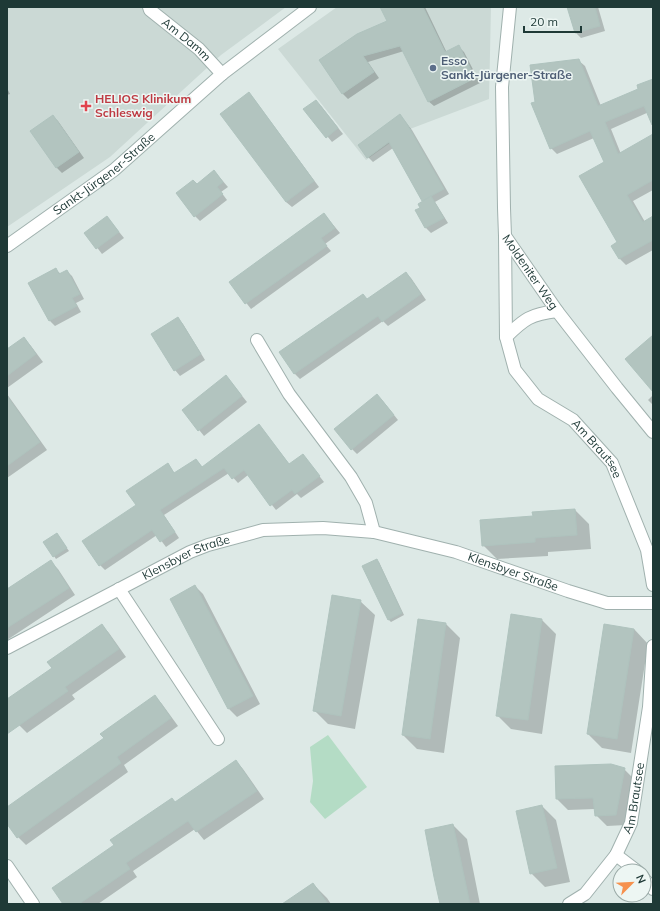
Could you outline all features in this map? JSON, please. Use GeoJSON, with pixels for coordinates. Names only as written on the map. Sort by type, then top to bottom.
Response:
{"type":"FeatureCollection","features":[{"type":"Feature","properties":{"kind":"street","name":"Am Damm"},"geometry":{"type":"LineString","coordinates":[[149,7],[150,10],[199,49],[222,74]]}},
{"type":"Feature","properties":{"kind":"street","name":"Sankt-Jürgener-Straße"},"geometry":{"type":"LineString","coordinates":[[7,246],[114,170],[222,74],[310,7]]}},
{"type":"Feature","properties":{"kind":"street","name":"Moldeniter Weg"},"geometry":{"type":"LineString","coordinates":[[510,7],[502,86],[504,208],[506,236],[557,311],[653,432]]}},
{"type":"Feature","properties":{"kind":"street","name":"Am Brautsee"},"geometry":{"type":"LineString","coordinates":[[506,236],[506,337],[515,370],[538,399],[572,420],[612,463],[647,550],[653,585]]}},
{"type":"Feature","properties":{"kind":"street"},"geometry":{"type":"LineString","coordinates":[[506,337],[521,322],[540,313],[557,311]]}},
{"type":"Feature","properties":{"kind":"street"},"geometry":{"type":"LineString","coordinates":[[258,340],[289,394],[350,477],[366,503],[374,532]]}},
{"type":"Feature","properties":{"kind":"street","name":"Klensbyer Straße"},"geometry":{"type":"LineString","coordinates":[[7,648],[208,545],[263,530],[323,528],[374,532],[456,552],[607,603],[653,603]]}},
{"type":"Feature","properties":{"kind":"street"},"geometry":{"type":"LineString","coordinates":[[120,589],[218,739]]}},
{"type":"Feature","properties":{"kind":"street","name":"Am Brautsee"},"geometry":{"type":"LineString","coordinates":[[569,904],[585,894],[616,855],[631,823],[651,707],[653,646]]}},
{"type":"Feature","properties":{"kind":"street"},"geometry":{"type":"LineString","coordinates":[[616,855],[626,863]]}},
{"type":"Feature","properties":{"kind":"street"},"geometry":{"type":"LineString","coordinates":[[7,866],[33,904]]}},
{"type":"Feature","properties":{"kind":"shaded area","name":"HELIOS Klinikum Schleswig"},"geometry":{"type":"Polygon","coordinates":[[[7,7],[286,7],[221,55],[110,157],[7,227],[7,7]]]}},
{"type":"Feature","properties":{"kind":"shaded area"},"geometry":{"type":"Polygon","coordinates":[[[337,7],[491,7],[489,99],[410,129],[366,160],[278,49],[337,7]]]}},
{"type":"Feature","properties":{"kind":"green space"},"geometry":{"type":"Polygon","coordinates":[[[328,735],[367,787],[325,819],[310,802],[313,781],[310,747],[328,735]]]}},
{"type":"Feature","properties":{"kind":"building"},"geometry":{"type":"Polygon","coordinates":[[[380,7],[423,7],[445,52],[459,45],[475,78],[428,102],[400,46],[363,56],[374,72],[342,94],[319,60],[357,34],[387,21],[380,7]]]}},
{"type":"Feature","properties":{"kind":"building"},"geometry":{"type":"Polygon","coordinates":[[[567,7],[595,7],[600,26],[575,33],[567,7]]]}},
{"type":"Feature","properties":{"kind":"building"},"geometry":{"type":"Polygon","coordinates":[[[579,59],[598,106],[638,89],[637,85],[653,79],[653,125],[644,106],[605,122],[618,154],[653,134],[653,180],[627,195],[643,222],[653,216],[653,240],[619,259],[611,246],[617,242],[579,176],[604,162],[590,131],[550,149],[531,103],[535,102],[530,65],[579,59]]]}},
{"type":"Feature","properties":{"kind":"building"},"geometry":{"type":"Polygon","coordinates":[[[249,92],[314,181],[286,202],[220,114],[249,92]]]}},
{"type":"Feature","properties":{"kind":"building"},"geometry":{"type":"Polygon","coordinates":[[[316,100],[338,128],[326,138],[303,109],[316,100]]]}},
{"type":"Feature","properties":{"kind":"building"},"geometry":{"type":"Polygon","coordinates":[[[400,114],[444,189],[422,201],[389,142],[367,158],[358,145],[400,114]]]}},
{"type":"Feature","properties":{"kind":"building"},"geometry":{"type":"Polygon","coordinates":[[[53,115],[79,152],[56,168],[30,131],[53,115]]]}},
{"type":"Feature","properties":{"kind":"building"},"geometry":{"type":"Polygon","coordinates":[[[214,170],[223,182],[217,187],[223,194],[194,217],[176,193],[193,180],[197,184],[214,170]]]}},
{"type":"Feature","properties":{"kind":"building"},"geometry":{"type":"Polygon","coordinates":[[[431,196],[444,218],[425,228],[415,210],[420,208],[418,204],[431,196]]]}},
{"type":"Feature","properties":{"kind":"building"},"geometry":{"type":"Polygon","coordinates":[[[324,213],[335,228],[321,238],[327,246],[245,304],[229,282],[324,213]]]}},
{"type":"Feature","properties":{"kind":"building"},"geometry":{"type":"Polygon","coordinates":[[[107,216],[119,232],[96,249],[84,233],[107,216]]]}},
{"type":"Feature","properties":{"kind":"building"},"geometry":{"type":"Polygon","coordinates":[[[56,268],[59,274],[67,270],[80,294],[72,298],[77,306],[49,321],[28,283],[56,268]]]}},
{"type":"Feature","properties":{"kind":"building"},"geometry":{"type":"Polygon","coordinates":[[[406,272],[421,294],[382,322],[378,316],[294,374],[279,352],[363,294],[367,299],[406,272]]]}},
{"type":"Feature","properties":{"kind":"building"},"geometry":{"type":"Polygon","coordinates":[[[178,317],[201,354],[174,371],[151,334],[178,317]]]}},
{"type":"Feature","properties":{"kind":"building"},"geometry":{"type":"Polygon","coordinates":[[[653,335],[653,392],[625,359],[653,335]]]}},
{"type":"Feature","properties":{"kind":"building"},"geometry":{"type":"Polygon","coordinates":[[[24,337],[36,354],[7,376],[7,349],[24,337]]]}},
{"type":"Feature","properties":{"kind":"building"},"geometry":{"type":"Polygon","coordinates":[[[226,375],[242,396],[198,431],[182,410],[226,375]]]}},
{"type":"Feature","properties":{"kind":"building"},"geometry":{"type":"Polygon","coordinates":[[[377,394],[394,415],[351,450],[334,429],[377,394]]]}},
{"type":"Feature","properties":{"kind":"building"},"geometry":{"type":"Polygon","coordinates":[[[7,396],[40,442],[7,466],[7,396]]]}},
{"type":"Feature","properties":{"kind":"building"},"geometry":{"type":"Polygon","coordinates":[[[259,424],[289,464],[303,454],[320,476],[295,494],[292,490],[270,506],[244,470],[232,479],[224,468],[160,510],[175,532],[160,542],[152,530],[99,566],[82,541],[136,505],[126,491],[168,463],[174,473],[196,459],[202,467],[259,424]]]}},
{"type":"Feature","properties":{"kind":"building"},"geometry":{"type":"Polygon","coordinates":[[[575,509],[577,535],[535,538],[535,542],[482,546],[480,520],[533,516],[532,512],[575,509]]]}},
{"type":"Feature","properties":{"kind":"building"},"geometry":{"type":"Polygon","coordinates":[[[57,533],[67,548],[53,557],[43,542],[57,533]]]}},
{"type":"Feature","properties":{"kind":"building"},"geometry":{"type":"Polygon","coordinates":[[[377,559],[402,613],[388,620],[362,566],[377,559]]]}},
{"type":"Feature","properties":{"kind":"building"},"geometry":{"type":"Polygon","coordinates":[[[51,560],[69,588],[7,628],[7,589],[51,560]]]}},
{"type":"Feature","properties":{"kind":"building"},"geometry":{"type":"Polygon","coordinates":[[[195,585],[253,696],[228,709],[170,599],[195,585]]]}},
{"type":"Feature","properties":{"kind":"building"},"geometry":{"type":"Polygon","coordinates":[[[332,595],[361,600],[341,716],[313,711],[332,595]]]}},
{"type":"Feature","properties":{"kind":"building"},"geometry":{"type":"Polygon","coordinates":[[[511,614],[542,619],[528,720],[496,716],[511,614]]]}},
{"type":"Feature","properties":{"kind":"building"},"geometry":{"type":"Polygon","coordinates":[[[418,619],[446,623],[430,739],[402,735],[418,619]]]}},
{"type":"Feature","properties":{"kind":"building"},"geometry":{"type":"Polygon","coordinates":[[[102,624],[119,649],[65,687],[68,691],[7,734],[7,699],[52,668],[47,662],[102,624]]]}},
{"type":"Feature","properties":{"kind":"building"},"geometry":{"type":"Polygon","coordinates":[[[604,624],[634,629],[617,739],[587,734],[604,624]]]}},
{"type":"Feature","properties":{"kind":"building"},"geometry":{"type":"Polygon","coordinates":[[[155,695],[171,718],[117,757],[121,763],[17,838],[7,824],[7,807],[104,738],[100,734],[155,695]]]}},
{"type":"Feature","properties":{"kind":"building"},"geometry":{"type":"Polygon","coordinates":[[[236,760],[257,791],[196,832],[188,821],[126,863],[130,869],[79,904],[63,904],[52,888],[114,845],[110,840],[172,798],[175,802],[236,760]]]}},
{"type":"Feature","properties":{"kind":"building"},"geometry":{"type":"Polygon","coordinates":[[[611,764],[625,768],[616,815],[595,816],[593,798],[556,799],[555,766],[611,764]]]}},
{"type":"Feature","properties":{"kind":"building"},"geometry":{"type":"Polygon","coordinates":[[[542,805],[557,868],[530,874],[516,811],[542,805]]]}},
{"type":"Feature","properties":{"kind":"building"},"geometry":{"type":"Polygon","coordinates":[[[453,824],[470,904],[440,904],[434,877],[425,830],[453,824]]]}},
{"type":"Feature","properties":{"kind":"building"},"geometry":{"type":"Polygon","coordinates":[[[313,883],[328,904],[282,904],[313,883]]]}},
{"type":"Feature","properties":{"kind":"place","name":"Esso Sankt-Jürgener-Straße"},"geometry":{"type":"Point","coordinates":[433,68]}},
{"type":"Feature","properties":{"kind":"place","name":"HELIOS Klinikum Schleswig"},"geometry":{"type":"Point","coordinates":[86,106]}}]}
